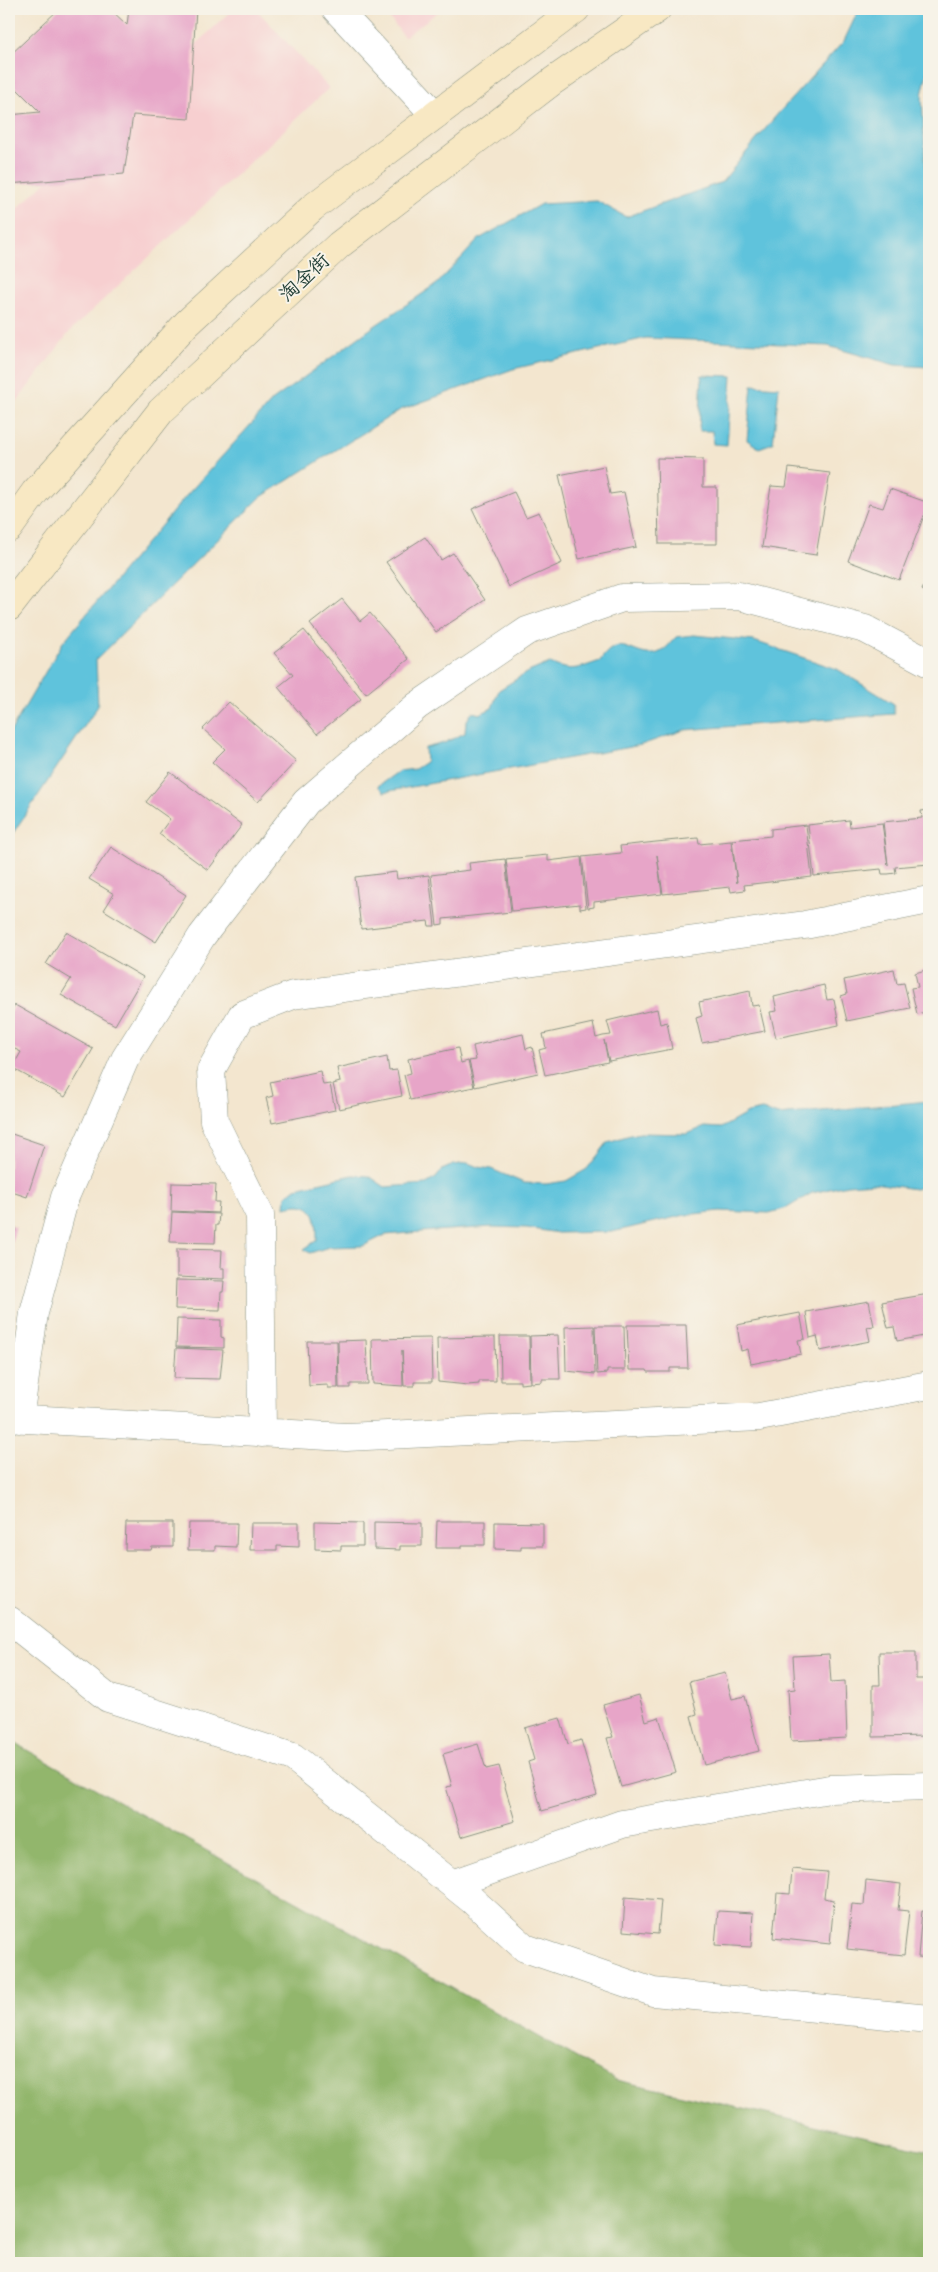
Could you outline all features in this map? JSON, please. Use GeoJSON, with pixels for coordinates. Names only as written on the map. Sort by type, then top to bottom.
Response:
{"type":"FeatureCollection","features":[{"type":"Feature","properties":{"kind":"street"},"geometry":{"type":"LineString","coordinates":[[336,9],[435,115]]}},
{"type":"Feature","properties":{"kind":"street"},"geometry":{"type":"LineString","coordinates":[[9,528],[35,492],[187,323],[312,208],[576,9]]}},
{"type":"Feature","properties":{"kind":"street","name":"淘金街"},"geometry":{"type":"LineString","coordinates":[[9,607],[161,411],[339,245],[553,81],[657,9]]}},
{"type":"Feature","properties":{"kind":"street"},"geometry":{"type":"LineString","coordinates":[[929,663],[865,629],[739,596],[622,598],[527,631],[417,706],[306,802],[202,936],[125,1059],[65,1197],[34,1313],[14,1418],[346,1437],[759,1417],[929,1385]]}},
{"type":"Feature","properties":{"kind":"street"},"geometry":{"type":"LineString","coordinates":[[262,1433],[260,1215],[214,1120],[211,1070],[242,1015],[293,995],[805,925],[929,900]]}},
{"type":"Feature","properties":{"kind":"street"},"geometry":{"type":"LineString","coordinates":[[9,1620],[108,1698],[293,1757],[452,1884],[525,1948],[653,1992],[929,2019]]}},
{"type":"Feature","properties":{"kind":"street"},"geometry":{"type":"LineString","coordinates":[[452,1884],[622,1824],[830,1789],[929,1786]]}},
{"type":"Feature","properties":{"kind":"shaded area"},"geometry":{"type":"Polygon","coordinates":[[[234,9],[256,9],[329,88],[71,330],[9,412],[9,216],[234,9]]]}},
{"type":"Feature","properties":{"kind":"shaded area"},"geometry":{"type":"Polygon","coordinates":[[[383,9],[442,9],[404,37],[383,9]]]}},
{"type":"Feature","properties":{"kind":"green space"},"geometry":{"type":"Polygon","coordinates":[[[9,1740],[616,2080],[929,2151],[929,2263],[9,2263],[9,1740]]]}},
{"type":"Feature","properties":{"kind":"water"},"geometry":{"type":"Polygon","coordinates":[[[859,9],[929,9],[929,64],[922,95],[929,239],[929,367],[895,365],[828,346],[646,338],[513,369],[400,410],[261,497],[96,660],[98,706],[9,839],[9,734],[63,642],[187,495],[273,400],[373,327],[437,284],[479,239],[541,204],[597,201],[626,217],[722,182],[775,117],[844,41],[859,9]]]}},
{"type":"Feature","properties":{"kind":"water"},"geometry":{"type":"Polygon","coordinates":[[[702,375],[732,376],[727,445],[713,444],[712,431],[699,431],[702,375]]]}},
{"type":"Feature","properties":{"kind":"water"},"geometry":{"type":"Polygon","coordinates":[[[752,385],[779,387],[773,443],[759,448],[747,440],[752,385]]]}},
{"type":"Feature","properties":{"kind":"water"},"geometry":{"type":"Polygon","coordinates":[[[694,635],[754,641],[837,669],[894,704],[894,714],[684,730],[641,745],[384,792],[378,786],[399,771],[415,769],[426,762],[425,748],[444,743],[465,733],[466,722],[472,712],[480,714],[492,708],[499,690],[526,673],[550,663],[570,669],[586,666],[600,661],[608,651],[615,647],[653,654],[664,650],[676,637],[694,635]]]}},
{"type":"Feature","properties":{"kind":"water"},"geometry":{"type":"Polygon","coordinates":[[[929,1101],[929,1185],[915,1189],[874,1183],[847,1185],[812,1193],[787,1208],[769,1213],[720,1211],[685,1215],[612,1232],[558,1233],[527,1228],[492,1227],[385,1235],[363,1246],[329,1247],[310,1253],[304,1249],[317,1240],[315,1217],[303,1205],[285,1207],[286,1196],[296,1188],[353,1175],[369,1176],[385,1187],[426,1184],[436,1178],[442,1170],[453,1165],[468,1163],[491,1169],[524,1183],[546,1184],[566,1181],[587,1169],[608,1142],[640,1133],[687,1134],[704,1127],[721,1128],[748,1113],[762,1110],[778,1115],[929,1101]]]}},
{"type":"Feature","properties":{"kind":"building"},"geometry":{"type":"Polygon","coordinates":[[[59,9],[110,9],[127,25],[129,9],[196,9],[189,119],[133,115],[124,174],[9,184],[9,115],[40,112],[9,81],[9,56],[59,9]]]}},
{"type":"Feature","properties":{"kind":"building"},"geometry":{"type":"Polygon","coordinates":[[[657,458],[703,459],[703,487],[717,487],[717,544],[659,544],[657,458]]]}},
{"type":"Feature","properties":{"kind":"building"},"geometry":{"type":"Polygon","coordinates":[[[604,466],[610,494],[624,492],[636,547],[579,559],[559,475],[604,466]]]}},
{"type":"Feature","properties":{"kind":"building"},"geometry":{"type":"Polygon","coordinates":[[[789,468],[830,473],[816,555],[762,547],[771,486],[786,487],[789,468]]]}},
{"type":"Feature","properties":{"kind":"building"},"geometry":{"type":"Polygon","coordinates":[[[890,489],[929,503],[899,580],[848,561],[869,504],[883,508],[890,489]]]}},
{"type":"Feature","properties":{"kind":"building"},"geometry":{"type":"Polygon","coordinates":[[[514,492],[526,517],[539,512],[562,563],[509,587],[472,509],[514,492]]]}},
{"type":"Feature","properties":{"kind":"building"},"geometry":{"type":"Polygon","coordinates":[[[425,537],[441,560],[453,553],[485,600],[436,632],[386,562],[425,537]]]}},
{"type":"Feature","properties":{"kind":"building"},"geometry":{"type":"Polygon","coordinates":[[[929,576],[929,594],[922,590],[929,576]]]}},
{"type":"Feature","properties":{"kind":"building"},"geometry":{"type":"Polygon","coordinates":[[[342,599],[360,621],[370,613],[409,659],[366,694],[310,624],[342,599]]]}},
{"type":"Feature","properties":{"kind":"building"},"geometry":{"type":"Polygon","coordinates":[[[304,630],[361,699],[317,734],[278,687],[293,675],[274,653],[304,630]]]}},
{"type":"Feature","properties":{"kind":"building"},"geometry":{"type":"Polygon","coordinates":[[[229,702],[296,761],[258,802],[212,762],[225,749],[203,729],[229,702]]]}},
{"type":"Feature","properties":{"kind":"building"},"geometry":{"type":"Polygon","coordinates":[[[170,772],[242,825],[208,870],[159,834],[170,819],[146,802],[170,772]]]}},
{"type":"Feature","properties":{"kind":"building"},"geometry":{"type":"Polygon","coordinates":[[[929,810],[929,864],[895,867],[896,873],[888,874],[882,874],[881,869],[814,876],[808,825],[849,820],[850,827],[882,823],[888,865],[883,822],[922,818],[921,811],[929,810]]]}},
{"type":"Feature","properties":{"kind":"building"},"geometry":{"type":"Polygon","coordinates":[[[806,825],[812,877],[744,885],[745,890],[731,892],[730,887],[663,894],[657,855],[662,894],[594,902],[594,907],[588,908],[582,857],[621,853],[620,846],[656,842],[698,838],[699,844],[731,841],[737,883],[732,840],[771,836],[771,829],[806,825]]]}},
{"type":"Feature","properties":{"kind":"building"},"geometry":{"type":"Polygon","coordinates":[[[111,847],[186,895],[156,942],[104,910],[114,894],[89,879],[111,847]]]}},
{"type":"Feature","properties":{"kind":"building"},"geometry":{"type":"Polygon","coordinates":[[[548,855],[548,861],[581,857],[586,908],[580,909],[580,904],[512,911],[506,859],[548,855]]]}},
{"type":"Feature","properties":{"kind":"building"},"geometry":{"type":"Polygon","coordinates":[[[505,859],[511,912],[443,919],[443,924],[437,925],[431,875],[470,870],[469,863],[505,859]]]}},
{"type":"Feature","properties":{"kind":"building"},"geometry":{"type":"Polygon","coordinates":[[[396,872],[397,879],[429,875],[435,926],[429,926],[428,921],[361,929],[355,877],[396,872]]]}},
{"type":"Feature","properties":{"kind":"building"},"geometry":{"type":"Polygon","coordinates":[[[66,932],[143,977],[115,1025],[61,995],[71,979],[46,964],[66,932]]]}},
{"type":"Feature","properties":{"kind":"building"},"geometry":{"type":"Polygon","coordinates":[[[894,969],[897,984],[904,983],[910,1008],[847,1021],[841,996],[847,994],[844,980],[894,969]]]}},
{"type":"Feature","properties":{"kind":"building"},"geometry":{"type":"Polygon","coordinates":[[[929,969],[929,1011],[917,1014],[911,988],[918,987],[915,973],[929,969]]]}},
{"type":"Feature","properties":{"kind":"building"},"geometry":{"type":"Polygon","coordinates":[[[824,985],[827,1000],[834,999],[839,1025],[776,1038],[770,1012],[777,1011],[774,997],[824,985]]]}},
{"type":"Feature","properties":{"kind":"building"},"geometry":{"type":"Polygon","coordinates":[[[750,991],[752,1006],[759,1005],[765,1031],[702,1043],[696,1018],[702,1016],[699,1002],[750,991]]]}},
{"type":"Feature","properties":{"kind":"building"},"geometry":{"type":"Polygon","coordinates":[[[15,1005],[93,1049],[65,1097],[12,1068],[21,1052],[9,1046],[9,1015],[15,1005]]]}},
{"type":"Feature","properties":{"kind":"building"},"geometry":{"type":"Polygon","coordinates":[[[657,1009],[660,1024],[667,1022],[672,1049],[609,1061],[604,1040],[608,1062],[545,1075],[539,1050],[546,1048],[543,1034],[593,1023],[596,1038],[611,1035],[607,1021],[657,1009]]]}},
{"type":"Feature","properties":{"kind":"building"},"geometry":{"type":"Polygon","coordinates":[[[523,1034],[526,1049],[532,1047],[538,1073],[475,1087],[469,1061],[476,1060],[473,1046],[523,1034]]]}},
{"type":"Feature","properties":{"kind":"building"},"geometry":{"type":"Polygon","coordinates":[[[458,1048],[461,1063],[468,1061],[474,1087],[410,1100],[404,1075],[411,1073],[408,1059],[458,1048]]]}},
{"type":"Feature","properties":{"kind":"building"},"geometry":{"type":"Polygon","coordinates":[[[387,1057],[389,1071],[397,1070],[402,1096],[339,1109],[333,1084],[340,1082],[337,1068],[387,1057]]]}},
{"type":"Feature","properties":{"kind":"building"},"geometry":{"type":"Polygon","coordinates":[[[320,1071],[323,1085],[330,1084],[335,1110],[272,1123],[266,1098],[273,1096],[270,1082],[320,1071]]]}},
{"type":"Feature","properties":{"kind":"building"},"geometry":{"type":"Polygon","coordinates":[[[9,1133],[44,1145],[27,1197],[9,1191],[9,1133]]]}},
{"type":"Feature","properties":{"kind":"building"},"geometry":{"type":"Polygon","coordinates":[[[172,1183],[216,1184],[215,1202],[219,1202],[218,1213],[171,1211],[172,1183]]]}},
{"type":"Feature","properties":{"kind":"building"},"geometry":{"type":"Polygon","coordinates":[[[172,1212],[219,1214],[215,1243],[170,1242],[172,1212]]]}},
{"type":"Feature","properties":{"kind":"building"},"geometry":{"type":"Polygon","coordinates":[[[9,1225],[16,1227],[9,1252],[9,1225]]]}},
{"type":"Feature","properties":{"kind":"building"},"geometry":{"type":"Polygon","coordinates":[[[177,1249],[222,1250],[221,1268],[224,1268],[224,1279],[177,1277],[177,1249]]]}},
{"type":"Feature","properties":{"kind":"building"},"geometry":{"type":"Polygon","coordinates":[[[176,1280],[224,1281],[220,1310],[175,1309],[176,1280]]]}},
{"type":"Feature","properties":{"kind":"building"},"geometry":{"type":"Polygon","coordinates":[[[929,1294],[929,1335],[897,1341],[894,1327],[888,1328],[882,1302],[929,1294]]]}},
{"type":"Feature","properties":{"kind":"building"},"geometry":{"type":"Polygon","coordinates":[[[869,1301],[874,1326],[867,1327],[870,1341],[820,1351],[817,1336],[810,1338],[806,1312],[869,1301]]]}},
{"type":"Feature","properties":{"kind":"building"},"geometry":{"type":"Polygon","coordinates":[[[800,1313],[805,1339],[798,1340],[801,1354],[751,1364],[748,1349],[741,1351],[737,1325],[800,1313]]]}},
{"type":"Feature","properties":{"kind":"building"},"geometry":{"type":"Polygon","coordinates":[[[177,1319],[221,1320],[221,1337],[224,1338],[224,1348],[176,1347],[177,1319]]]}},
{"type":"Feature","properties":{"kind":"building"},"geometry":{"type":"Polygon","coordinates":[[[627,1325],[686,1325],[688,1368],[670,1368],[670,1372],[629,1370],[627,1325]]]}},
{"type":"Feature","properties":{"kind":"building"},"geometry":{"type":"Polygon","coordinates":[[[594,1326],[595,1374],[566,1371],[565,1327],[594,1326]]]}},
{"type":"Feature","properties":{"kind":"building"},"geometry":{"type":"Polygon","coordinates":[[[595,1326],[624,1326],[625,1370],[607,1370],[607,1373],[597,1374],[595,1326]]]}},
{"type":"Feature","properties":{"kind":"building"},"geometry":{"type":"Polygon","coordinates":[[[558,1335],[560,1379],[542,1379],[542,1382],[531,1383],[530,1336],[558,1335]]]}},
{"type":"Feature","properties":{"kind":"building"},"geometry":{"type":"Polygon","coordinates":[[[500,1336],[529,1336],[530,1383],[520,1384],[520,1381],[501,1381],[500,1336]]]}},
{"type":"Feature","properties":{"kind":"building"},"geometry":{"type":"Polygon","coordinates":[[[495,1337],[496,1381],[479,1381],[479,1384],[468,1385],[438,1382],[437,1338],[495,1337]]]}},
{"type":"Feature","properties":{"kind":"building"},"geometry":{"type":"Polygon","coordinates":[[[431,1338],[432,1382],[414,1382],[414,1386],[404,1386],[402,1350],[403,1386],[373,1384],[372,1339],[431,1338]]]}},
{"type":"Feature","properties":{"kind":"building"},"geometry":{"type":"Polygon","coordinates":[[[366,1340],[368,1384],[350,1384],[350,1388],[339,1388],[338,1341],[366,1340]]]}},
{"type":"Feature","properties":{"kind":"building"},"geometry":{"type":"Polygon","coordinates":[[[307,1341],[337,1341],[338,1388],[328,1388],[328,1385],[309,1386],[307,1341]]]}},
{"type":"Feature","properties":{"kind":"building"},"geometry":{"type":"Polygon","coordinates":[[[176,1348],[223,1350],[220,1379],[174,1378],[176,1348]]]}},
{"type":"Feature","properties":{"kind":"building"},"geometry":{"type":"Polygon","coordinates":[[[437,1521],[485,1521],[485,1545],[462,1545],[462,1548],[436,1548],[437,1521]]]}},
{"type":"Feature","properties":{"kind":"building"},"geometry":{"type":"Polygon","coordinates":[[[315,1522],[363,1523],[363,1546],[341,1546],[341,1550],[315,1549],[315,1522]]]}},
{"type":"Feature","properties":{"kind":"building"},"geometry":{"type":"Polygon","coordinates":[[[374,1522],[422,1523],[422,1546],[400,1546],[400,1550],[374,1549],[374,1522]]]}},
{"type":"Feature","properties":{"kind":"building"},"geometry":{"type":"Polygon","coordinates":[[[495,1522],[543,1523],[543,1546],[521,1546],[521,1550],[495,1549],[495,1522]]]}},
{"type":"Feature","properties":{"kind":"building"},"geometry":{"type":"Polygon","coordinates":[[[126,1523],[173,1523],[173,1547],[152,1547],[151,1550],[125,1550],[126,1523]]]}},
{"type":"Feature","properties":{"kind":"building"},"geometry":{"type":"Polygon","coordinates":[[[189,1523],[237,1523],[236,1547],[215,1546],[215,1550],[188,1550],[189,1523]]]}},
{"type":"Feature","properties":{"kind":"building"},"geometry":{"type":"Polygon","coordinates":[[[251,1523],[299,1523],[299,1547],[277,1546],[277,1550],[250,1550],[251,1523]]]}},
{"type":"Feature","properties":{"kind":"building"},"geometry":{"type":"Polygon","coordinates":[[[879,1652],[916,1652],[916,1679],[929,1679],[929,1736],[873,1737],[873,1685],[880,1685],[879,1652]]]}},
{"type":"Feature","properties":{"kind":"building"},"geometry":{"type":"Polygon","coordinates":[[[829,1654],[831,1682],[845,1681],[847,1738],[791,1741],[788,1690],[795,1689],[793,1656],[829,1654]]]}},
{"type":"Feature","properties":{"kind":"building"},"geometry":{"type":"Polygon","coordinates":[[[725,1673],[732,1699],[745,1696],[759,1751],[704,1765],[691,1716],[697,1714],[689,1682],[725,1673]]]}},
{"type":"Feature","properties":{"kind":"building"},"geometry":{"type":"Polygon","coordinates":[[[639,1695],[646,1721],[659,1717],[676,1772],[621,1787],[607,1738],[613,1737],[603,1705],[639,1695]]]}},
{"type":"Feature","properties":{"kind":"building"},"geometry":{"type":"Polygon","coordinates":[[[560,1718],[568,1744],[581,1740],[597,1795],[542,1811],[528,1762],[534,1760],[525,1728],[560,1718]]]}},
{"type":"Feature","properties":{"kind":"building"},"geometry":{"type":"Polygon","coordinates":[[[478,1744],[486,1769],[499,1766],[515,1821],[461,1837],[446,1787],[452,1786],[443,1754],[478,1744]]]}},
{"type":"Feature","properties":{"kind":"building"},"geometry":{"type":"Polygon","coordinates":[[[792,1869],[827,1872],[824,1898],[834,1900],[830,1944],[773,1938],[777,1893],[790,1894],[792,1869]]]}},
{"type":"Feature","properties":{"kind":"building"},"geometry":{"type":"Polygon","coordinates":[[[866,1880],[901,1884],[898,1910],[909,1911],[904,1955],[847,1949],[852,1904],[864,1905],[866,1880]]]}},
{"type":"Feature","properties":{"kind":"building"},"geometry":{"type":"Polygon","coordinates":[[[625,1897],[661,1900],[658,1934],[623,1931],[625,1897]]]}},
{"type":"Feature","properties":{"kind":"building"},"geometry":{"type":"Polygon","coordinates":[[[718,1911],[753,1913],[751,1947],[715,1945],[718,1911]]]}},
{"type":"Feature","properties":{"kind":"building"},"geometry":{"type":"Polygon","coordinates":[[[922,1911],[929,1912],[929,1958],[918,1957],[922,1911]]]}}]}
